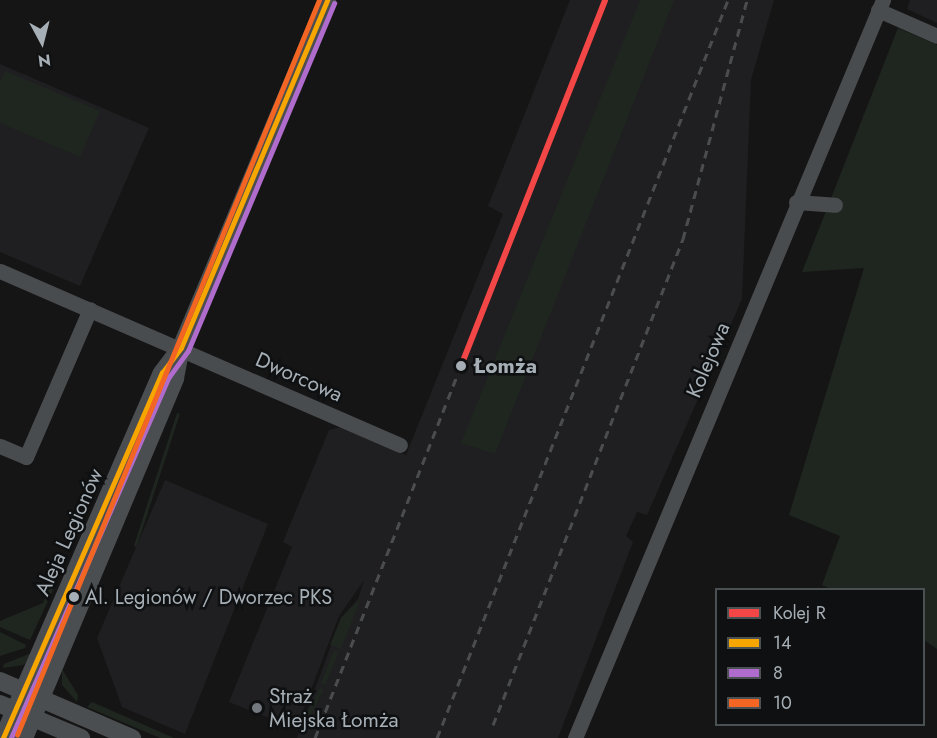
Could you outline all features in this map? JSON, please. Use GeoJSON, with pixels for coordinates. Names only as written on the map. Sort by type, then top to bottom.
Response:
{"type":"FeatureCollection","features":[{"type":"Feature","properties":{"kind":"main road","name":"Aleja Legionów"},"geometry":{"type":"LineString","coordinates":[[24,738],[175,378],[181,348],[327,0]]}},
{"type":"Feature","properties":{"kind":"main road","name":"Aleja Legionów"},"geometry":{"type":"LineString","coordinates":[[3,738],[8,707],[23,691],[90,545],[162,373],[181,348]]}},
{"type":"Feature","properties":{"kind":"main road"},"geometry":{"type":"LineString","coordinates":[[0,681],[132,738]]}},
{"type":"Feature","properties":{"kind":"main road"},"geometry":{"type":"LineString","coordinates":[[8,707],[81,738]]}},
{"type":"Feature","properties":{"kind":"street"},"geometry":{"type":"LineString","coordinates":[[881,5],[937,36]]}},
{"type":"Feature","properties":{"kind":"street","name":"Kolejowa"},"geometry":{"type":"LineString","coordinates":[[575,738],[796,202],[881,5]]}},
{"type":"Feature","properties":{"kind":"street"},"geometry":{"type":"LineString","coordinates":[[796,202],[835,205]]}},
{"type":"Feature","properties":{"kind":"street","name":"Dworcowa"},"geometry":{"type":"LineString","coordinates":[[0,271],[400,445]]}},
{"type":"Feature","properties":{"kind":"street"},"geometry":{"type":"LineString","coordinates":[[0,446],[26,457],[90,309]]}},
{"type":"Feature","properties":{"kind":"shaded area"},"geometry":{"type":"Polygon","coordinates":[[[570,0],[774,0],[751,80],[742,299],[647,515],[637,512],[626,536],[633,542],[558,738],[297,738],[341,618],[358,599],[364,580],[339,616],[296,729],[229,702],[292,547],[283,542],[329,430],[341,427],[406,455],[503,214],[488,206],[570,0]]]}},
{"type":"Feature","properties":{"kind":"shaded area"},"geometry":{"type":"Polygon","coordinates":[[[640,0],[674,0],[495,454],[461,443],[640,0]]]}},
{"type":"Feature","properties":{"kind":"shaded area"},"geometry":{"type":"Polygon","coordinates":[[[910,0],[937,0],[937,23],[907,9],[910,0]]]}},
{"type":"Feature","properties":{"kind":"shaded area"},"geometry":{"type":"Polygon","coordinates":[[[898,28],[937,45],[937,649],[925,641],[925,588],[829,588],[822,585],[840,536],[789,515],[864,268],[802,272],[898,28]]]}},
{"type":"Feature","properties":{"kind":"shaded area"},"geometry":{"type":"Polygon","coordinates":[[[0,64],[149,128],[80,286],[0,252],[0,64]]]}},
{"type":"Feature","properties":{"kind":"shaded area"},"geometry":{"type":"Polygon","coordinates":[[[5,71],[100,111],[80,157],[0,123],[0,82],[5,71]]]}},
{"type":"Feature","properties":{"kind":"shaded area"},"geometry":{"type":"Polygon","coordinates":[[[177,413],[180,414],[137,547],[134,546],[177,413]]]}},
{"type":"Feature","properties":{"kind":"shaded area"},"geometry":{"type":"Polygon","coordinates":[[[165,480],[268,524],[185,734],[122,707],[97,638],[165,480]]]}},
{"type":"Feature","properties":{"kind":"shaded area"},"geometry":{"type":"Polygon","coordinates":[[[59,565],[64,566],[30,640],[0,627],[0,621],[43,603],[59,565]]]}},
{"type":"Feature","properties":{"kind":"shaded area"},"geometry":{"type":"Polygon","coordinates":[[[361,598],[341,649],[330,645],[341,618],[361,598]]]}},
{"type":"Feature","properties":{"kind":"shaded area"},"geometry":{"type":"Polygon","coordinates":[[[0,632],[26,645],[25,648],[0,656],[0,632]]]}},
{"type":"Feature","properties":{"kind":"shaded area"},"geometry":{"type":"Polygon","coordinates":[[[334,650],[339,652],[325,685],[321,683],[334,650]]]}},
{"type":"Feature","properties":{"kind":"shaded area"},"geometry":{"type":"Polygon","coordinates":[[[29,654],[33,656],[23,665],[3,668],[4,664],[29,654]]]}},
{"type":"Feature","properties":{"kind":"shaded area"},"geometry":{"type":"Polygon","coordinates":[[[62,669],[78,695],[77,702],[62,685],[62,669]]]}},
{"type":"Feature","properties":{"kind":"shaded area"},"geometry":{"type":"Polygon","coordinates":[[[320,688],[324,690],[310,717],[306,715],[320,688]]]}},
{"type":"Feature","properties":{"kind":"shaded area"},"geometry":{"type":"Polygon","coordinates":[[[92,702],[174,738],[160,738],[87,707],[92,702]]]}},
{"type":"Feature","properties":{"kind":"railway"},"geometry":{"type":"LineString","coordinates":[[437,738],[728,0]]}},
{"type":"Feature","properties":{"kind":"railway"},"geometry":{"type":"LineString","coordinates":[[493,725],[683,239],[747,0]]}},
{"type":"Feature","properties":{"kind":"railway"},"geometry":{"type":"LineString","coordinates":[[315,738],[461,366]]}},
{"type":"Feature","properties":{"kind":"rail line","name":"R"},"geometry":{"type":"LineString","coordinates":[[461,366],[605,0]]}},
{"type":"Feature","properties":{"kind":"transit line","name":"10"},"geometry":{"type":"LineString","coordinates":[[17,735],[319,0]]}},
{"type":"Feature","properties":{"kind":"transit line","name":"14"},"geometry":{"type":"LineString","coordinates":[[3,738],[162,373],[181,348],[327,0]]}},
{"type":"Feature","properties":{"kind":"transit line","name":"8"},"geometry":{"type":"LineString","coordinates":[[11,738],[169,377],[188,351],[334,3]]}},
{"type":"Feature","properties":{"kind":"place","name":"Łomża"},"geometry":{"type":"Point","coordinates":[461,366]}},
{"type":"Feature","properties":{"kind":"place","name":"Al. Legionów / Dworzec PKS"},"geometry":{"type":"Point","coordinates":[74,597]}},
{"type":"Feature","properties":{"kind":"place","name":"Straż Miejska Łomża"},"geometry":{"type":"Point","coordinates":[257,708]}}]}
